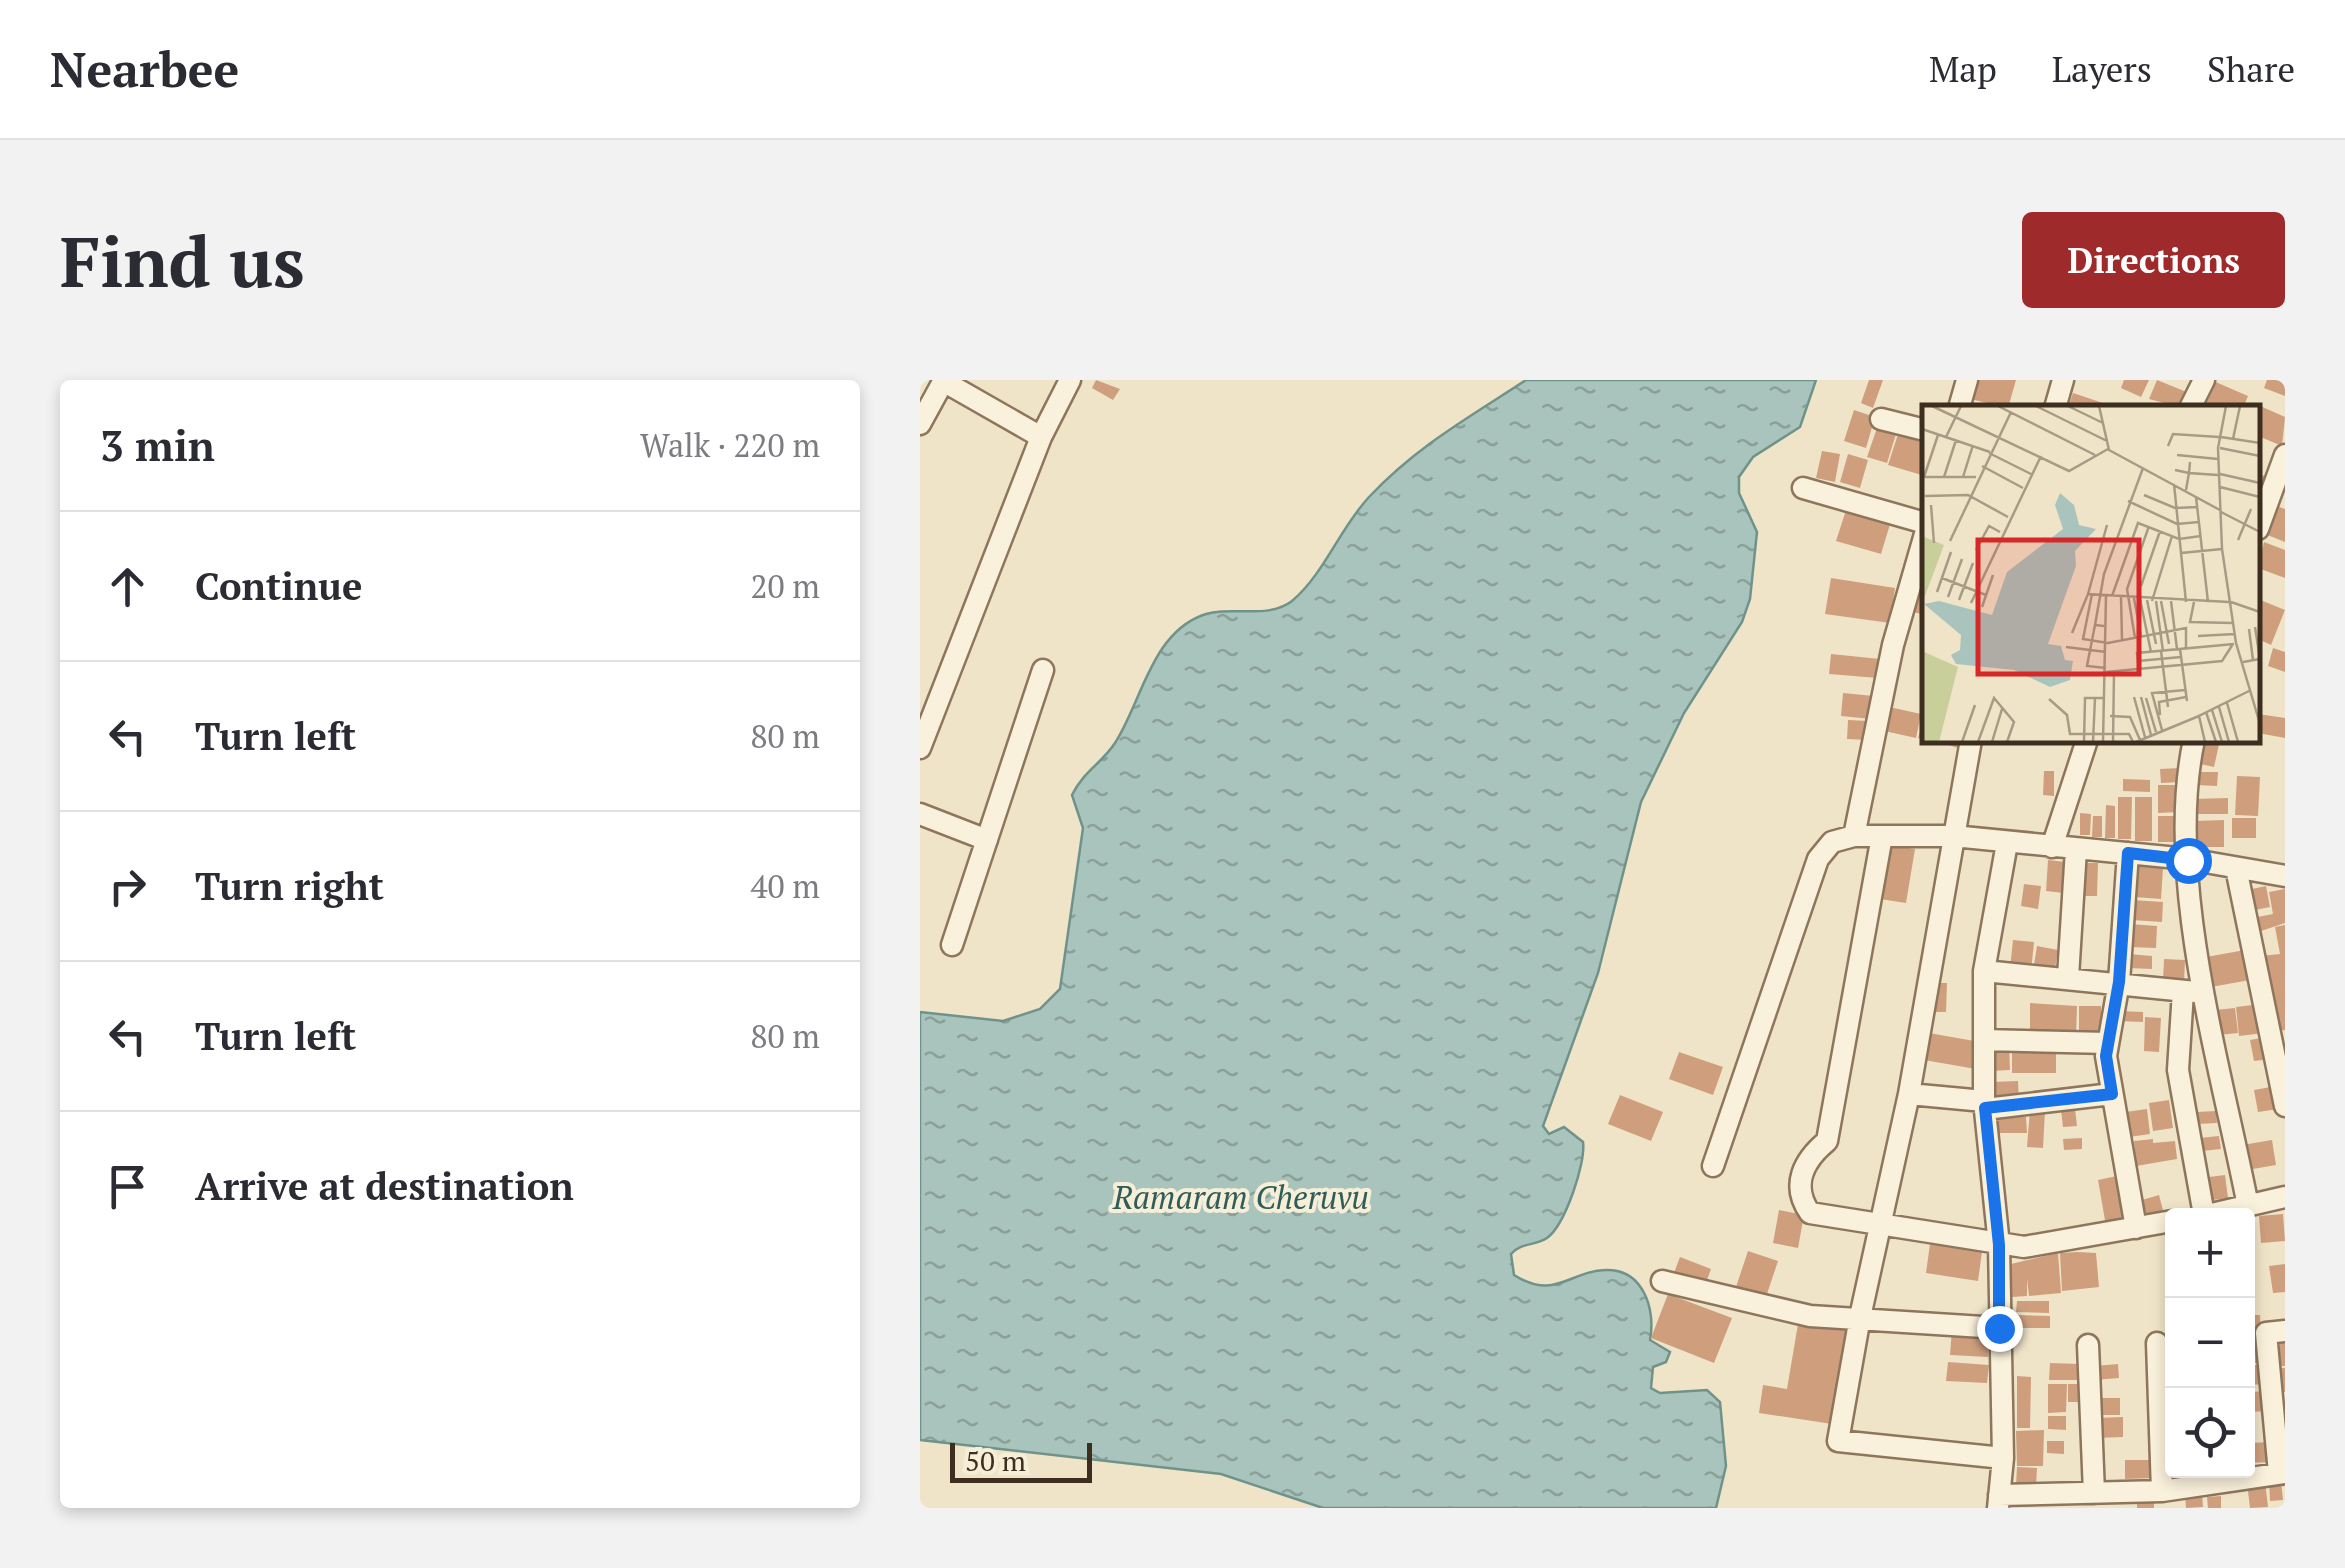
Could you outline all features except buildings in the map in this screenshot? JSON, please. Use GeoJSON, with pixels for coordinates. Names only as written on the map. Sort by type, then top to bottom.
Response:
{"type":"FeatureCollection","features":[{"type":"Feature","properties":{"kind":"street"},"geometry":{"type":"LineString","coordinates":[[920,748],[1040,437],[1070,380]]}},
{"type":"Feature","properties":{"kind":"street"},"geometry":{"type":"LineString","coordinates":[[1960,405],[1967,380]]}},
{"type":"Feature","properties":{"kind":"street"},"geometry":{"type":"LineString","coordinates":[[2056,405],[2063,380]]}},
{"type":"Feature","properties":{"kind":"street"},"geometry":{"type":"LineString","coordinates":[[2192,405],[2204,380]]}},
{"type":"Feature","properties":{"kind":"street"},"geometry":{"type":"LineString","coordinates":[[920,424],[943,381],[1040,437]]}},
{"type":"Feature","properties":{"kind":"street"},"geometry":{"type":"LineString","coordinates":[[1881,419],[1922,429]]}},
{"type":"Feature","properties":{"kind":"street"},"geometry":{"type":"LineString","coordinates":[[2260,524],[2285,456]]}},
{"type":"Feature","properties":{"kind":"street"},"geometry":{"type":"LineString","coordinates":[[1804,488],[1922,521]]}},
{"type":"Feature","properties":{"kind":"street"},"geometry":{"type":"LineString","coordinates":[[1854,836],[1893,645],[1922,544]]}},
{"type":"Feature","properties":{"kind":"street"},"geometry":{"type":"LineString","coordinates":[[952,945],[1043,670]]}},
{"type":"Feature","properties":{"kind":"street"},"geometry":{"type":"LineString","coordinates":[[1971,742],[1909,1094],[1838,1440],[2003,1458]]}},
{"type":"Feature","properties":{"kind":"street"},"geometry":{"type":"LineString","coordinates":[[2052,847],[2086,742]]}},
{"type":"Feature","properties":{"kind":"street"},"geometry":{"type":"LineString","coordinates":[[2194,742],[2184,787],[2188,860],[2207,993],[2248,1206]]}},
{"type":"Feature","properties":{"kind":"street"},"geometry":{"type":"LineString","coordinates":[[920,814],[987,840]]}},
{"type":"Feature","properties":{"kind":"street"},"geometry":{"type":"LineString","coordinates":[[1713,1166],[1818,858],[1832,842],[1854,836],[1954,836],[2188,860],[2285,876]]}},
{"type":"Feature","properties":{"kind":"street"},"geometry":{"type":"LineString","coordinates":[[1882,836],[1826,1140],[1809,1156],[1800,1182],[1810,1213],[2024,1247],[2165,1223]]}},
{"type":"Feature","properties":{"kind":"street"},"geometry":{"type":"LineString","coordinates":[[2006,843],[1984,971],[1984,1105],[1999,1245],[2003,1458],[1998,1502],[2069,1500],[2094,1493],[2134,1499],[2215,1478]]}},
{"type":"Feature","properties":{"kind":"street"},"geometry":{"type":"LineString","coordinates":[[2068,976],[2076,849]]}},
{"type":"Feature","properties":{"kind":"street"},"geometry":{"type":"LineString","coordinates":[[2128,853],[2119,982],[2106,1056],[2136,1228]]}},
{"type":"Feature","properties":{"kind":"street"},"geometry":{"type":"LineString","coordinates":[[2236,868],[2285,1106]]}},
{"type":"Feature","properties":{"kind":"street"},"geometry":{"type":"LineString","coordinates":[[1984,971],[2068,976],[2207,993]]}},
{"type":"Feature","properties":{"kind":"street"},"geometry":{"type":"LineString","coordinates":[[2183,991],[2178,1070],[2202,1208]]}},
{"type":"Feature","properties":{"kind":"street"},"geometry":{"type":"LineString","coordinates":[[1984,1040],[2108,1043]]}},
{"type":"Feature","properties":{"kind":"street"},"geometry":{"type":"LineString","coordinates":[[1909,1094],[1984,1105],[2112,1094]]}},
{"type":"Feature","properties":{"kind":"street"},"geometry":{"type":"LineString","coordinates":[[2238,1208],[2285,1198]]}},
{"type":"Feature","properties":{"kind":"street"},"geometry":{"type":"LineString","coordinates":[[1662,1281],[1793,1312],[1999,1328]]}},
{"type":"Feature","properties":{"kind":"street"},"geometry":{"type":"LineString","coordinates":[[2255,1475],[2282,1473],[2279,1400],[2266,1333],[2285,1331]]}},
{"type":"Feature","properties":{"kind":"street"},"geometry":{"type":"LineString","coordinates":[[2156,1343],[2162,1490]]}},
{"type":"Feature","properties":{"kind":"street"},"geometry":{"type":"LineString","coordinates":[[2088,1345],[2094,1493]]}},
{"type":"Feature","properties":{"kind":"water","name":"Ramaram Cheruvu"},"geometry":{"type":"Polygon","coordinates":[[[1526,380],[1816,380],[1800,427],[1753,457],[1739,477],[1739,493],[1757,532],[1750,599],[1742,622],[1684,713],[1641,802],[1598,973],[1543,1126],[1549,1134],[1564,1127],[1583,1142],[1573,1193],[1561,1220],[1547,1238],[1511,1254],[1514,1275],[1540,1285],[1606,1270],[1619,1271],[1638,1284],[1651,1316],[1650,1340],[1670,1352],[1666,1362],[1653,1367],[1651,1388],[1660,1393],[1707,1390],[1720,1402],[1726,1466],[1716,1508],[1323,1508],[1221,1474],[920,1440],[920,1012],[1003,1021],[1040,1009],[1060,989],[1083,828],[1072,795],[1115,743],[1150,670],[1171,637],[1203,615],[1271,610],[1292,601],[1313,578],[1359,509],[1387,479],[1444,434],[1526,380]]]}},
{"type":"Feature","properties":{"kind":"route"},"geometry":{"type":"LineString","coordinates":[[1999,1328],[1999,1245],[1985,1108],[2112,1094],[2106,1056],[2119,982],[2128,853],[2188,860]]}}]}
